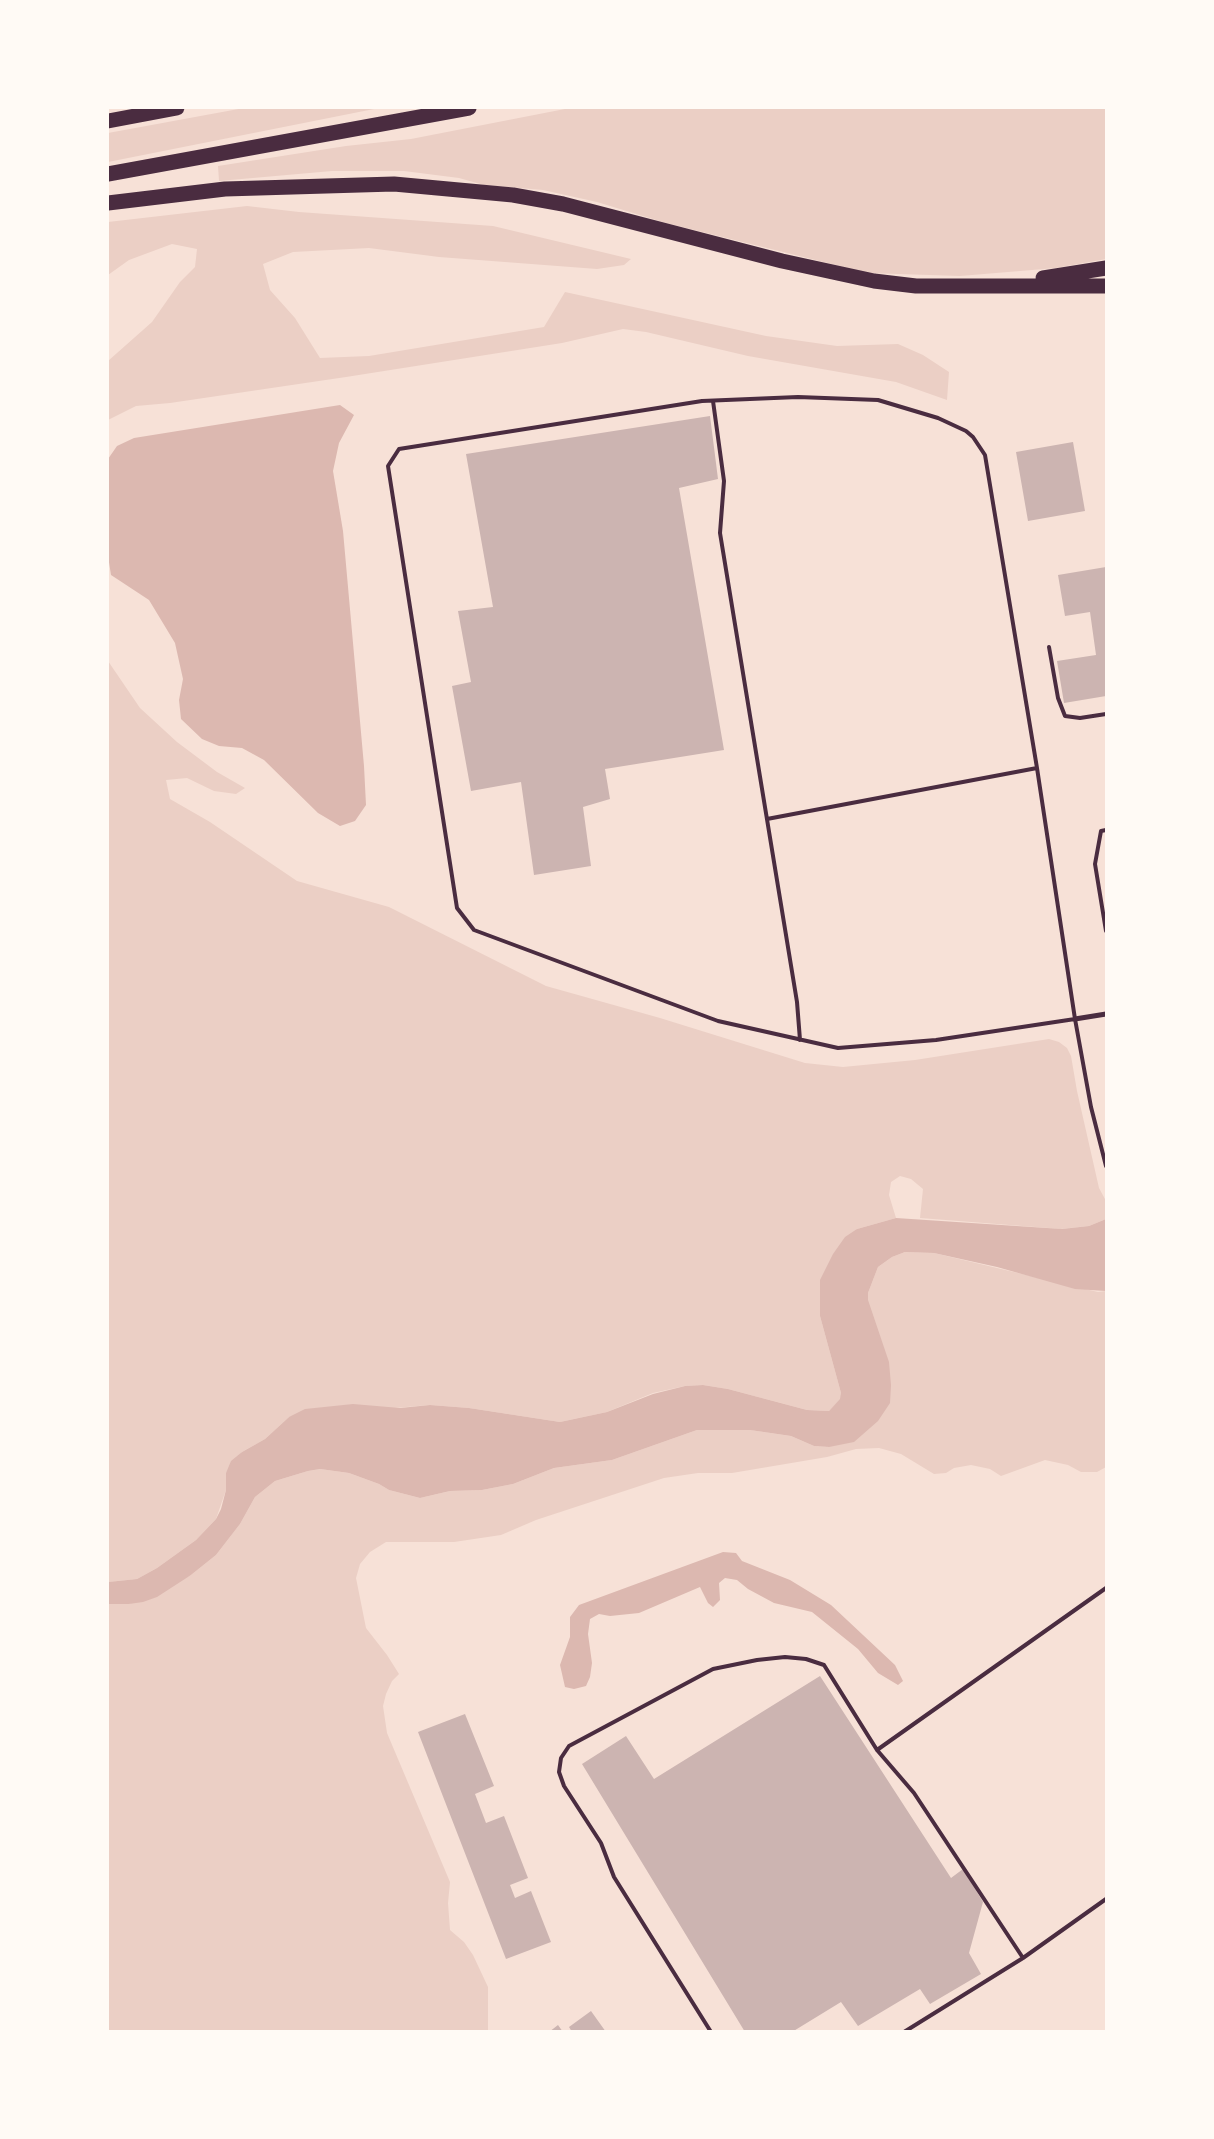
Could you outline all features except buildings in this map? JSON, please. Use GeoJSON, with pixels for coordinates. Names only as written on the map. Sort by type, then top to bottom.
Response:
{"type":"FeatureCollection","features":[{"type":"Feature","properties":{"kind":"highway"},"geometry":{"type":"LineString","coordinates":[[108,121],[177,108]]}},
{"type":"Feature","properties":{"kind":"highway"},"geometry":{"type":"LineString","coordinates":[[108,174],[469,108]]}},
{"type":"Feature","properties":{"kind":"highway"},"geometry":{"type":"LineString","coordinates":[[108,203],[225,189],[394,184],[513,195],[563,204],[782,260],[874,281],[916,286],[1106,286]]}},
{"type":"Feature","properties":{"kind":"highway"},"geometry":{"type":"LineString","coordinates":[[997,285],[1106,268]]}},
{"type":"Feature","properties":{"kind":"street"},"geometry":{"type":"LineString","coordinates":[[1075,1019],[1106,1014]]}},
{"type":"Feature","properties":{"kind":"lane"},"geometry":{"type":"LineString","coordinates":[[1075,1019],[936,1040],[838,1048],[718,1021],[474,930],[457,908],[388,466],[399,449],[712,401],[798,397],[878,400],[938,418],[966,431],[973,437],[985,455],[1037,768],[1075,1019],[1091,1107],[1106,1166]]}},
{"type":"Feature","properties":{"kind":"lane"},"geometry":{"type":"LineString","coordinates":[[712,401],[724,481],[720,533],[797,1002],[800,1040]]}},
{"type":"Feature","properties":{"kind":"lane"},"geometry":{"type":"LineString","coordinates":[[1049,647],[1058,698],[1065,716],[1080,718],[1106,714]]}},
{"type":"Feature","properties":{"kind":"lane"},"geometry":{"type":"LineString","coordinates":[[767,819],[1037,768]]}},
{"type":"Feature","properties":{"kind":"lane"},"geometry":{"type":"LineString","coordinates":[[1106,830],[1100,831],[1095,864],[1106,931]]}},
{"type":"Feature","properties":{"kind":"lane"},"geometry":{"type":"LineString","coordinates":[[877,1750],[1105,1590]]}},
{"type":"Feature","properties":{"kind":"lane"},"geometry":{"type":"LineString","coordinates":[[711,2032],[614,1877],[600,1843],[564,1786],[559,1772],[561,1758],[569,1746],[713,1669],[756,1660],[784,1658],[806,1659],[824,1666],[877,1750],[914,1793],[1023,1958]]}},
{"type":"Feature","properties":{"kind":"lane"},"geometry":{"type":"LineString","coordinates":[[904,2032],[1023,1958],[1106,1899]]}},
{"type":"Feature","properties":{"kind":"shaded area"},"geometry":{"type":"Polygon","coordinates":[[[244,108],[379,108],[108,162],[108,133],[244,108]]]}},
{"type":"Feature","properties":{"kind":"shaded area"},"geometry":{"type":"Polygon","coordinates":[[[570,108],[1106,108],[1106,259],[1056,268],[960,276],[868,273],[666,223],[597,202],[543,190],[484,185],[459,178],[404,171],[332,171],[219,181],[218,166],[346,146],[411,139],[570,108]]]}},
{"type":"Feature","properties":{"kind":"shaded area"},"geometry":{"type":"Polygon","coordinates":[[[247,206],[299,212],[493,226],[631,259],[624,265],[597,269],[439,257],[369,248],[293,252],[263,264],[270,290],[295,318],[320,358],[369,356],[544,327],[565,292],[766,336],[837,346],[898,344],[923,355],[949,372],[947,400],[896,382],[748,356],[646,332],[623,329],[562,343],[346,377],[170,403],[136,406],[108,420],[108,361],[152,322],[180,282],[195,267],[197,249],[172,244],[129,260],[108,275],[108,222],[247,206]]]}},
{"type":"Feature","properties":{"kind":"shaded area"},"geometry":{"type":"Polygon","coordinates":[[[340,405],[354,415],[339,443],[333,471],[343,531],[366,805],[355,821],[340,826],[318,813],[264,760],[242,748],[219,746],[202,739],[181,719],[179,700],[183,679],[175,643],[149,600],[111,575],[108,556],[108,459],[117,446],[134,438],[340,405]]]}},
{"type":"Feature","properties":{"kind":"shaded area"},"geometry":{"type":"Polygon","coordinates":[[[108,661],[140,708],[177,742],[217,772],[245,788],[236,794],[214,791],[187,778],[166,780],[170,799],[210,822],[297,881],[389,907],[546,986],[660,1018],[805,1063],[843,1067],[915,1060],[1049,1039],[1059,1042],[1067,1048],[1071,1056],[1099,1188],[1106,1201],[1106,1219],[1089,1226],[1061,1229],[920,1218],[923,1189],[911,1179],[900,1176],[891,1182],[889,1195],[896,1218],[857,1229],[820,1316],[841,1393],[841,1399],[829,1411],[807,1410],[728,1389],[703,1385],[685,1386],[653,1393],[607,1412],[560,1422],[469,1408],[430,1405],[289,1417],[265,1439],[242,1452],[226,1473],[226,1490],[216,1519],[196,1540],[157,1568],[137,1579],[108,1582],[108,661]]]}},
{"type":"Feature","properties":{"kind":"shaded area"},"geometry":{"type":"Polygon","coordinates":[[[896,1218],[1062,1229],[1089,1226],[1106,1219],[1106,1291],[1075,1289],[997,1267],[934,1253],[905,1252],[892,1257],[878,1267],[868,1293],[868,1300],[889,1362],[890,1403],[878,1421],[854,1442],[829,1447],[814,1446],[791,1436],[750,1430],[697,1430],[612,1460],[554,1468],[513,1484],[482,1490],[450,1491],[420,1498],[389,1490],[379,1484],[349,1473],[320,1469],[308,1471],[275,1481],[255,1497],[240,1524],[216,1555],[191,1575],[157,1597],[143,1602],[108,1604],[108,1582],[137,1579],[157,1568],[196,1540],[216,1519],[221,1509],[226,1490],[226,1473],[231,1461],[242,1452],[265,1439],[289,1417],[305,1409],[353,1404],[400,1408],[430,1405],[469,1408],[560,1422],[607,1412],[653,1394],[685,1386],[703,1385],[728,1389],[807,1410],[829,1411],[840,1399],[841,1393],[820,1316],[820,1280],[833,1254],[845,1237],[857,1229],[896,1218]]]}},
{"type":"Feature","properties":{"kind":"shaded area"},"geometry":{"type":"Polygon","coordinates":[[[905,1252],[934,1253],[1098,1292],[1106,1291],[1106,1467],[1097,1472],[1081,1472],[1068,1465],[1045,1460],[1001,1476],[990,1469],[971,1465],[954,1468],[946,1473],[934,1474],[901,1454],[879,1448],[856,1449],[827,1457],[732,1473],[698,1473],[664,1478],[536,1520],[501,1535],[454,1542],[386,1542],[370,1552],[360,1564],[356,1578],[366,1628],[399,1674],[392,1681],[383,1706],[387,1733],[450,1882],[448,1903],[450,1930],[464,1942],[473,1955],[488,1987],[488,2031],[108,2032],[108,1604],[129,1604],[191,1575],[216,1555],[240,1524],[255,1497],[275,1481],[308,1471],[320,1469],[349,1473],[379,1484],[389,1490],[420,1498],[450,1491],[482,1490],[513,1484],[554,1468],[612,1460],[697,1430],[750,1430],[791,1436],[814,1446],[829,1447],[868,1300],[868,1293],[878,1267],[892,1257],[905,1252]]]}},
{"type":"Feature","properties":{"kind":"shaded area"},"geometry":{"type":"Polygon","coordinates":[[[723,1552],[736,1553],[742,1561],[790,1580],[831,1605],[895,1665],[903,1681],[898,1685],[878,1673],[858,1649],[812,1612],[774,1603],[748,1589],[737,1580],[725,1578],[719,1583],[720,1600],[713,1607],[708,1603],[700,1587],[639,1613],[610,1616],[599,1614],[590,1619],[588,1634],[592,1663],[590,1677],[586,1686],[574,1689],[565,1687],[560,1665],[570,1637],[570,1617],[579,1605],[723,1552]]]}}]}
